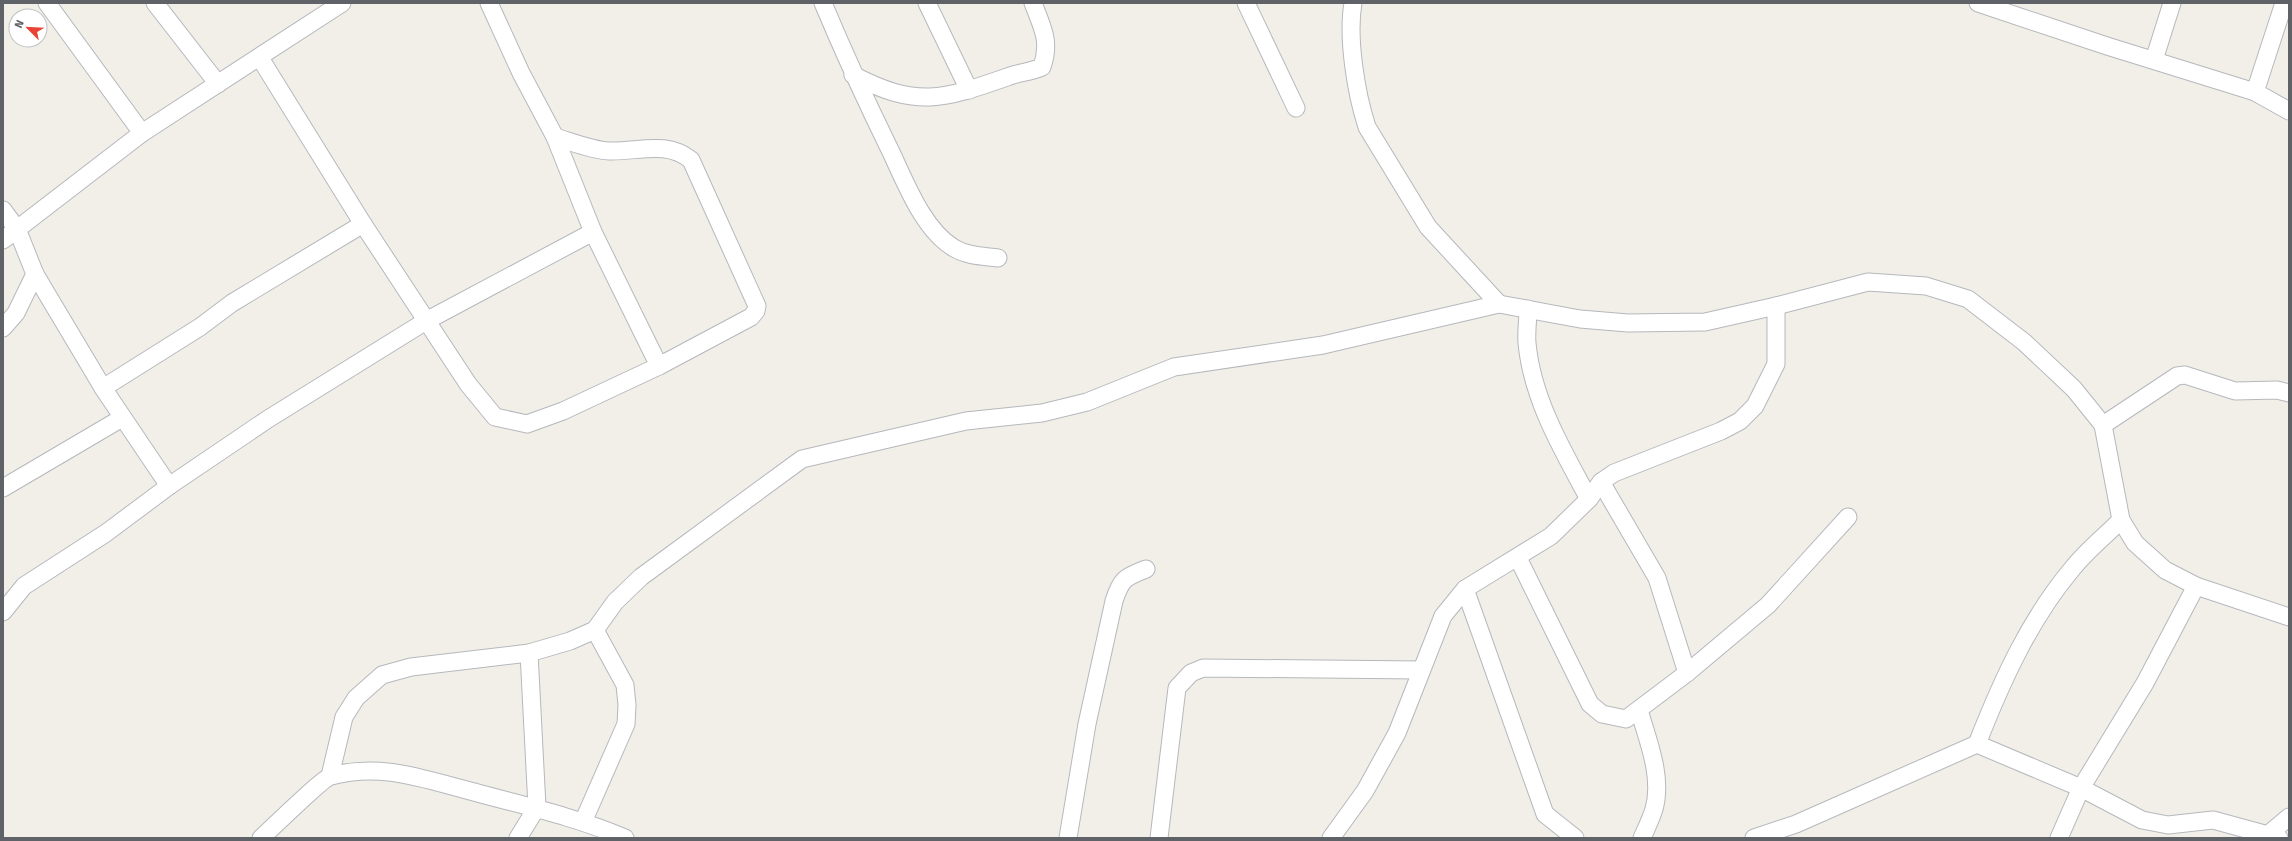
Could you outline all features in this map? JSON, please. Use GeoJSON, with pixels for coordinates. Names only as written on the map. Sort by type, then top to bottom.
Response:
{"type":"FeatureCollection","features":[{"type":"Feature","properties":{"kind":"street"},"geometry":{"type":"LineString","coordinates":[[47,3],[142,134]]}},
{"type":"Feature","properties":{"kind":"street"},"geometry":{"type":"LineString","coordinates":[[156,3],[218,84]]}},
{"type":"Feature","properties":{"kind":"street"},"geometry":{"type":"LineString","coordinates":[[3,240],[142,134],[342,3]]}},
{"type":"Feature","properties":{"kind":"street"},"geometry":{"type":"LineString","coordinates":[[489,3],[521,73],[554,137],[593,232],[659,366]]}},
{"type":"Feature","properties":{"kind":"street"},"geometry":{"type":"LineString","coordinates":[[824,3],[853,75],[908,187],[934,230],[953,248],[969,254],[998,258]]}},
{"type":"Feature","properties":{"kind":"street"},"geometry":{"type":"LineString","coordinates":[[927,3],[969,90]]}},
{"type":"Feature","properties":{"kind":"street"},"geometry":{"type":"LineString","coordinates":[[853,75],[879,88],[907,96],[922,98],[969,90],[1011,76],[1031,72],[1042,67],[1047,53],[1047,42],[1033,3]]}},
{"type":"Feature","properties":{"kind":"street"},"geometry":{"type":"LineString","coordinates":[[1246,3],[1296,108]]}},
{"type":"Feature","properties":{"kind":"street"},"geometry":{"type":"LineString","coordinates":[[1353,3],[1354,65],[1361,108],[1367,127],[1428,227],[1499,304]]}},
{"type":"Feature","properties":{"kind":"street"},"geometry":{"type":"LineString","coordinates":[[1978,3],[2255,92],[2289,111]]}},
{"type":"Feature","properties":{"kind":"street"},"geometry":{"type":"LineString","coordinates":[[2154,60],[2172,3]]}},
{"type":"Feature","properties":{"kind":"street"},"geometry":{"type":"LineString","coordinates":[[2255,92],[2284,3]]}},
{"type":"Feature","properties":{"kind":"street"},"geometry":{"type":"LineString","coordinates":[[260,58],[362,224],[468,384],[495,417],[527,424],[563,411],[659,366],[752,317],[757,306],[691,160],[681,152],[666,149],[643,147],[609,151],[554,137]]}},
{"type":"Feature","properties":{"kind":"street"},"geometry":{"type":"LineString","coordinates":[[3,210],[18,229],[36,274],[103,388],[169,486]]}},
{"type":"Feature","properties":{"kind":"street"},"geometry":{"type":"LineString","coordinates":[[103,388],[200,327],[232,303],[362,224]]}},
{"type":"Feature","properties":{"kind":"street"},"geometry":{"type":"LineString","coordinates":[[3,612],[24,586],[106,533],[169,486],[268,419],[426,321],[593,232]]}},
{"type":"Feature","properties":{"kind":"street"},"geometry":{"type":"LineString","coordinates":[[3,328],[16,313],[36,274]]}},
{"type":"Feature","properties":{"kind":"street"},"geometry":{"type":"LineString","coordinates":[[261,838],[330,776],[344,717],[356,698],[382,675],[410,667],[529,653],[570,641],[595,630],[616,602],[641,577],[802,459],[966,421],[1042,413],[1087,402],[1174,367],[1323,345],[1499,304],[1580,319],[1628,323],[1662,323],[1705,322],[1776,306],[1868,282],[1926,286],[1968,299],[2024,342],[2074,389],[2103,425],[2121,520],[2135,543],[2165,570],[2196,586],[2289,617]]}},
{"type":"Feature","properties":{"kind":"street"},"geometry":{"type":"LineString","coordinates":[[1331,838],[1365,790],[1398,733],[1421,670],[1444,616],[1465,589],[1518,558],[1551,536],[1589,500],[1601,482],[1629,466],[1721,431],[1740,421],[1755,406],[1776,364],[1776,306]]}},
{"type":"Feature","properties":{"kind":"street"},"geometry":{"type":"LineString","coordinates":[[1528,309],[1527,343],[1532,372],[1557,440],[1589,500]]}},
{"type":"Feature","properties":{"kind":"street"},"geometry":{"type":"LineString","coordinates":[[2103,425],[2176,376],[2185,375],[2235,391],[2277,390],[2289,393]]}},
{"type":"Feature","properties":{"kind":"street"},"geometry":{"type":"LineString","coordinates":[[3,488],[122,418]]}},
{"type":"Feature","properties":{"kind":"street"},"geometry":{"type":"LineString","coordinates":[[1601,482],[1657,578],[1687,673]]}},
{"type":"Feature","properties":{"kind":"street"},"geometry":{"type":"LineString","coordinates":[[1518,558],[1590,704],[1602,714],[1614,718],[1626,719],[1687,673],[1768,605],[1848,517]]}},
{"type":"Feature","properties":{"kind":"street"},"geometry":{"type":"LineString","coordinates":[[1754,838],[1796,824],[1977,744],[2002,680],[2052,596],[2072,569],[2121,520]]}},
{"type":"Feature","properties":{"kind":"street"},"geometry":{"type":"LineString","coordinates":[[1068,838],[1094,689],[1111,622],[1114,601],[1119,585],[1126,577],[1146,569]]}},
{"type":"Feature","properties":{"kind":"street"},"geometry":{"type":"LineString","coordinates":[[2059,838],[2081,788],[2145,683],[2196,586]]}},
{"type":"Feature","properties":{"kind":"street"},"geometry":{"type":"LineString","coordinates":[[1465,589],[1545,814],[1575,838]]}},
{"type":"Feature","properties":{"kind":"street"},"geometry":{"type":"LineString","coordinates":[[583,822],[626,724],[627,705],[625,685],[595,630]]}},
{"type":"Feature","properties":{"kind":"street"},"geometry":{"type":"LineString","coordinates":[[518,838],[537,807],[529,653]]}},
{"type":"Feature","properties":{"kind":"street"},"geometry":{"type":"LineString","coordinates":[[1159,838],[1177,688],[1191,673],[1203,668],[1421,670]]}},
{"type":"Feature","properties":{"kind":"street"},"geometry":{"type":"LineString","coordinates":[[1639,710],[1655,768],[1656,791],[1654,809],[1642,838]]}},
{"type":"Feature","properties":{"kind":"street"},"geometry":{"type":"LineString","coordinates":[[1977,744],[2081,788],[2142,820],[2168,825],[2214,820],[2270,837],[2289,817]]}},
{"type":"Feature","properties":{"kind":"street"},"geometry":{"type":"LineString","coordinates":[[330,776],[370,771],[406,773],[537,807],[625,838]]}}]}
